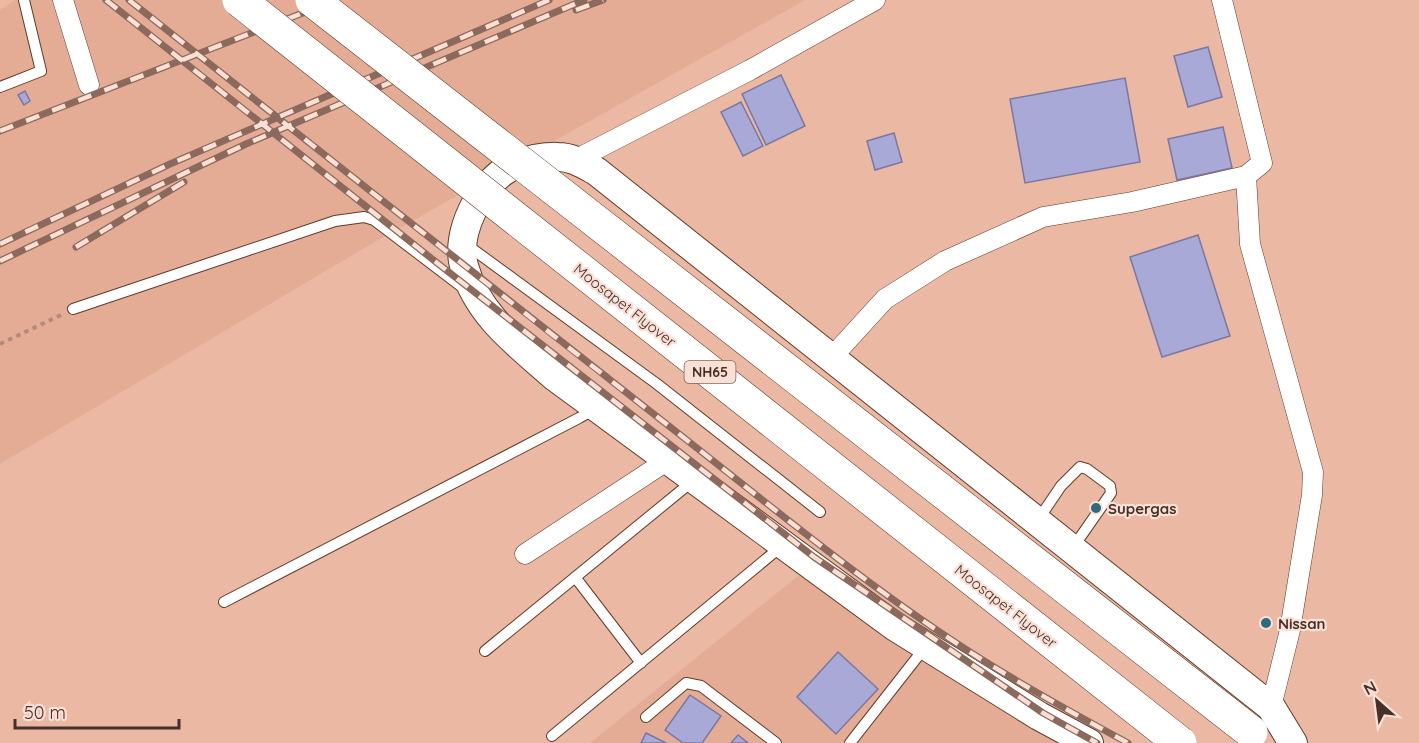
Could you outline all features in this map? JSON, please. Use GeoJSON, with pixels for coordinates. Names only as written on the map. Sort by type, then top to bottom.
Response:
{"type":"FeatureCollection","features":[{"type":"Feature","properties":{"kind":"highway","name":"Moosapet Flyover"},"geometry":{"type":"LineString","coordinates":[[239,0],[1180,743]]}},
{"type":"Feature","properties":{"kind":"highway"},"geometry":{"type":"LineString","coordinates":[[312,0],[1251,732]]}},
{"type":"Feature","properties":{"kind":"street"},"geometry":{"type":"LineString","coordinates":[[63,0],[89,85]]}},
{"type":"Feature","properties":{"kind":"street"},"geometry":{"type":"LineString","coordinates":[[575,160],[750,70],[875,0]]}},
{"type":"Feature","properties":{"kind":"street"},"geometry":{"type":"LineString","coordinates":[[832,357],[885,299],[945,261],[1043,217],[1132,202],[1246,176],[1262,163],[1221,0]]}},
{"type":"Feature","properties":{"kind":"street"},"geometry":{"type":"LineString","coordinates":[[1089,743],[1039,716],[894,626],[555,377],[506,334],[478,299],[463,264],[462,242],[466,222],[495,179],[508,169],[538,158],[560,157],[575,160],[596,171],[1271,707],[1293,743]]}},
{"type":"Feature","properties":{"kind":"street"},"geometry":{"type":"LineString","coordinates":[[1246,176],[1250,244],[1313,472],[1312,495],[1290,630],[1271,707]]}},
{"type":"Feature","properties":{"kind":"street"},"geometry":{"type":"LineString","coordinates":[[525,554],[668,460]]}},
{"type":"Feature","properties":{"kind":"lane"},"geometry":{"type":"LineString","coordinates":[[0,87],[41,71],[24,0]]}},
{"type":"Feature","properties":{"kind":"lane"},"geometry":{"type":"LineString","coordinates":[[73,309],[335,221],[364,217],[374,220],[478,299]]}},
{"type":"Feature","properties":{"kind":"lane"},"geometry":{"type":"LineString","coordinates":[[462,242],[657,384],[820,512]]}},
{"type":"Feature","properties":{"kind":"lane"},"geometry":{"type":"LineString","coordinates":[[224,602],[597,407]]}},
{"type":"Feature","properties":{"kind":"lane"},"geometry":{"type":"LineString","coordinates":[[1037,520],[1061,486],[1080,467],[1087,469],[1110,486],[1111,493],[1071,549]]}},
{"type":"Feature","properties":{"kind":"lane"},"geometry":{"type":"LineString","coordinates":[[485,651],[695,479]]}},
{"type":"Feature","properties":{"kind":"lane"},"geometry":{"type":"LineString","coordinates":[[552,736],[783,545]]}},
{"type":"Feature","properties":{"kind":"lane"},"geometry":{"type":"LineString","coordinates":[[575,577],[641,663]]}},
{"type":"Feature","properties":{"kind":"lane"},"geometry":{"type":"LineString","coordinates":[[850,743],[926,646]]}},
{"type":"Feature","properties":{"kind":"lane"},"geometry":{"type":"LineString","coordinates":[[646,717],[686,683],[701,686],[776,743]]}},
{"type":"Feature","properties":{"kind":"path"},"geometry":{"type":"LineString","coordinates":[[0,344],[73,309]]}},
{"type":"Feature","properties":{"kind":"shaded area"},"geometry":{"type":"Polygon","coordinates":[[[15,0],[805,0],[366,247],[0,464],[0,10],[15,0]]]}},
{"type":"Feature","properties":{"kind":"shaded area"},"geometry":{"type":"Polygon","coordinates":[[[823,556],[1088,743],[590,743],[823,556]]]}},
{"type":"Feature","properties":{"kind":"building"},"geometry":{"type":"Polygon","coordinates":[[[1208,47],[1222,97],[1188,107],[1174,56],[1208,47]]]}},
{"type":"Feature","properties":{"kind":"building"},"geometry":{"type":"Polygon","coordinates":[[[781,75],[805,126],[766,145],[742,94],[781,75]]]}},
{"type":"Feature","properties":{"kind":"building"},"geometry":{"type":"Polygon","coordinates":[[[1125,78],[1140,162],[1025,183],[1010,99],[1125,78]]]}},
{"type":"Feature","properties":{"kind":"building"},"geometry":{"type":"Polygon","coordinates":[[[25,91],[30,101],[24,105],[18,95],[25,91]]]}},
{"type":"Feature","properties":{"kind":"building"},"geometry":{"type":"Polygon","coordinates":[[[741,102],[763,146],[743,156],[721,112],[741,102]]]}},
{"type":"Feature","properties":{"kind":"building"},"geometry":{"type":"Polygon","coordinates":[[[1223,127],[1232,168],[1177,180],[1168,139],[1223,127]]]}},
{"type":"Feature","properties":{"kind":"building"},"geometry":{"type":"Polygon","coordinates":[[[894,133],[902,162],[875,170],[867,141],[894,133]]]}},
{"type":"Feature","properties":{"kind":"building"},"geometry":{"type":"Polygon","coordinates":[[[1198,235],[1230,336],[1162,357],[1130,257],[1198,235]]]}},
{"type":"Feature","properties":{"kind":"building"},"geometry":{"type":"Polygon","coordinates":[[[838,652],[878,689],[836,734],[797,697],[838,652]]]}},
{"type":"Feature","properties":{"kind":"building"},"geometry":{"type":"Polygon","coordinates":[[[690,695],[721,716],[702,743],[683,743],[665,730],[690,695]]]}},
{"type":"Feature","properties":{"kind":"building"},"geometry":{"type":"Polygon","coordinates":[[[646,733],[666,743],[641,743],[646,733]]]}},
{"type":"Feature","properties":{"kind":"building"},"geometry":{"type":"Polygon","coordinates":[[[738,735],[748,743],[731,743],[738,735]]]}},
{"type":"Feature","properties":{"kind":"railway"},"geometry":{"type":"LineString","coordinates":[[106,0],[441,266],[814,557],[1043,713],[1097,743]]}},
{"type":"Feature","properties":{"kind":"railway"},"geometry":{"type":"LineString","coordinates":[[129,0],[857,573],[981,659],[1128,743]]}},
{"type":"Feature","properties":{"kind":"railway"},"geometry":{"type":"LineString","coordinates":[[0,131],[336,0]]}},
{"type":"Feature","properties":{"kind":"railway"},"geometry":{"type":"LineString","coordinates":[[0,244],[170,164],[549,0]]}},
{"type":"Feature","properties":{"kind":"railway"},"geometry":{"type":"LineString","coordinates":[[0,261],[246,144],[584,0]]}},
{"type":"Feature","properties":{"kind":"railway"},"geometry":{"type":"LineString","coordinates":[[576,10],[603,0]]}},
{"type":"Feature","properties":{"kind":"railway"},"geometry":{"type":"LineString","coordinates":[[76,247],[184,182]]}},
{"type":"Feature","properties":{"kind":"place","name":"Supergas"},"geometry":{"type":"Point","coordinates":[1096,508]}},
{"type":"Feature","properties":{"kind":"place","name":"Nissan"},"geometry":{"type":"Point","coordinates":[1266,623]}}]}
